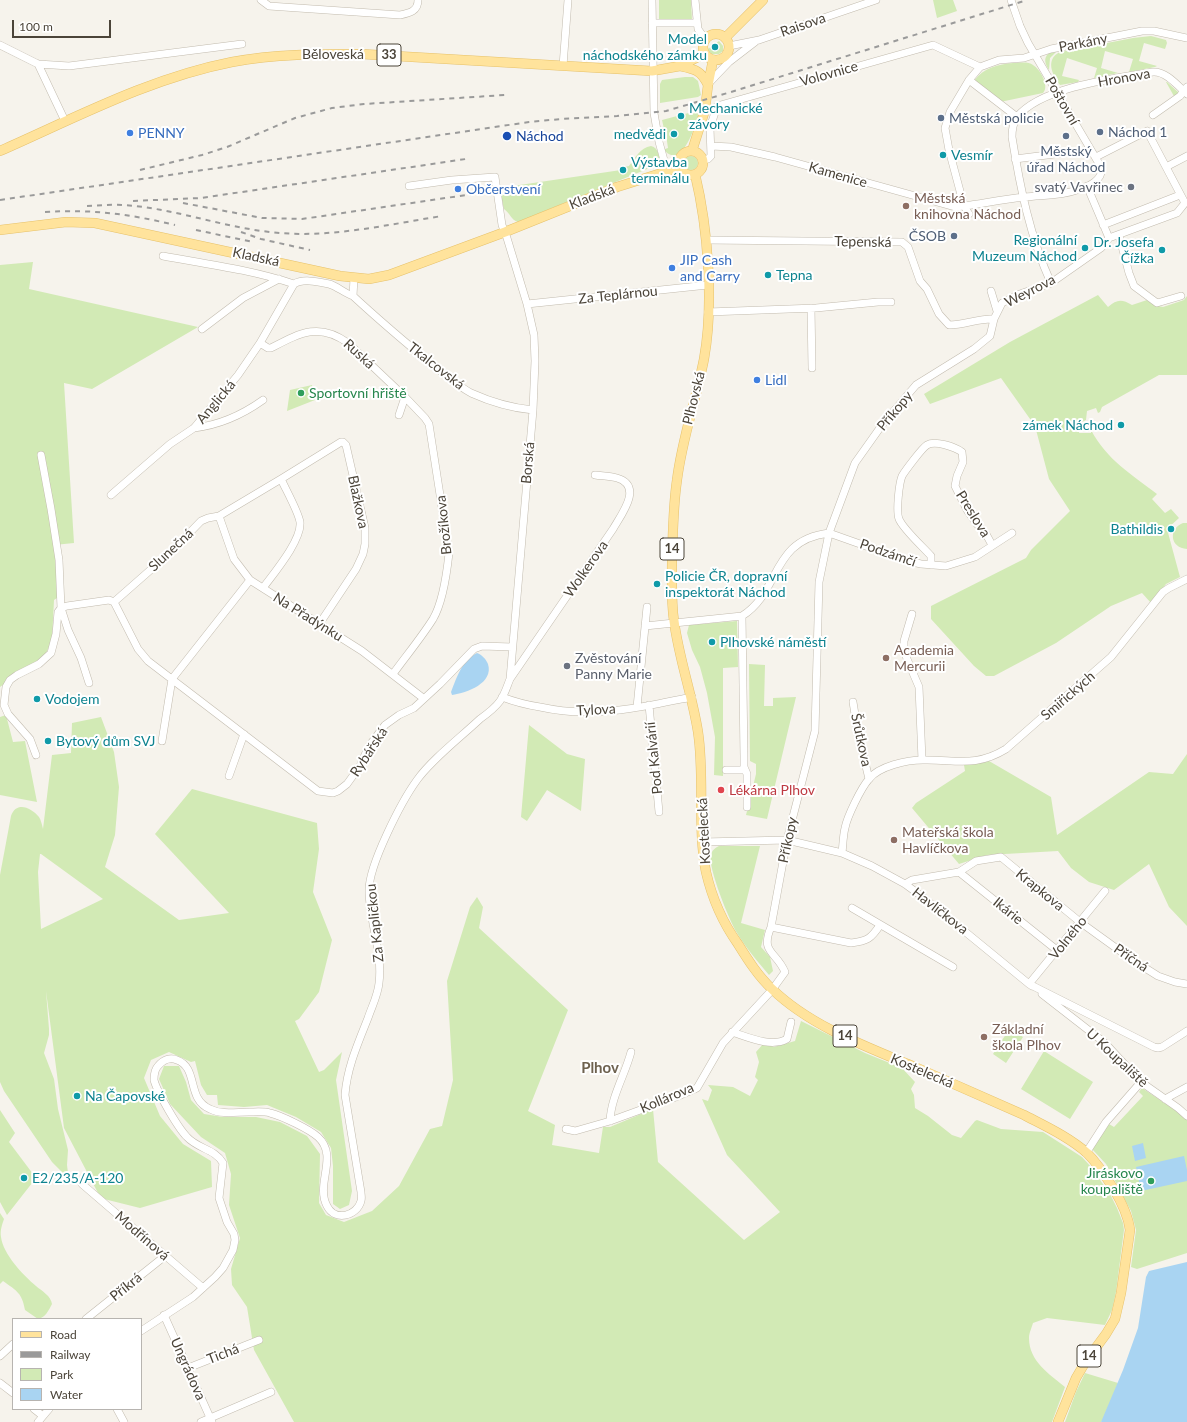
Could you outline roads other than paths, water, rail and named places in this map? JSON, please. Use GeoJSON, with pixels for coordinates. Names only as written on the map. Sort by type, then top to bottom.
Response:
{"type":"FeatureCollection","features":[{"type":"Feature","properties":{"kind":"main road"},"geometry":{"type":"LineString","coordinates":[[727,42],[763,0]]}},
{"type":"Feature","properties":{"kind":"main road"},"geometry":{"type":"LineString","coordinates":[[713,34],[722,35],[727,42],[729,51],[723,59],[713,60],[706,57],[704,54],[702,46],[705,39],[713,34]]}},
{"type":"Feature","properties":{"kind":"main road","name":"Běloveská"},"geometry":{"type":"LineString","coordinates":[[0,151],[132,93],[193,72],[232,62],[313,53],[367,54],[652,71],[680,66],[704,54]]}},
{"type":"Feature","properties":{"kind":"main road"},"geometry":{"type":"LineString","coordinates":[[692,151],[705,110],[713,60]]}},
{"type":"Feature","properties":{"kind":"main road"},"geometry":{"type":"LineString","coordinates":[[680,66],[698,71],[704,77],[708,85]]}},
{"type":"Feature","properties":{"kind":"main road"},"geometry":{"type":"LineString","coordinates":[[692,151],[699,154],[702,160],[701,168],[695,174],[688,174],[681,167],[680,160],[682,155],[687,152],[692,151]]}},
{"type":"Feature","properties":{"kind":"main road","name":"Kladská"},"geometry":{"type":"LineString","coordinates":[[0,230],[66,222],[95,223],[354,278],[370,279],[389,275],[504,228],[617,187],[681,167]]}},
{"type":"Feature","properties":{"kind":"main road","name":"Plhovská"},"geometry":{"type":"LineString","coordinates":[[674,622],[672,589],[674,502],[684,437],[699,385],[704,356],[708,312],[706,240],[695,174]]}},
{"type":"Feature","properties":{"kind":"main road","name":"14"},"geometry":{"type":"LineString","coordinates":[[674,622],[680,655],[692,697]]}},
{"type":"Feature","properties":{"kind":"main road","name":"Kostelecká"},"geometry":{"type":"LineString","coordinates":[[692,697],[701,760],[702,842],[709,882],[720,914],[730,932],[746,957],[772,990],[795,1008],[825,1027],[1024,1115],[1063,1137],[1086,1153],[1097,1164],[1123,1206],[1129,1222],[1130,1238],[1122,1293],[1115,1319],[1076,1378],[1058,1422]]}},
{"type":"Feature","properties":{"kind":"street"},"geometry":{"type":"LineString","coordinates":[[261,0],[269,6],[400,15],[412,12],[418,6],[418,0]]}},
{"type":"Feature","properties":{"kind":"street"},"geometry":{"type":"LineString","coordinates":[[563,66],[568,0]]}},
{"type":"Feature","properties":{"kind":"street"},"geometry":{"type":"LineString","coordinates":[[652,0],[652,71],[654,113],[667,171]]}},
{"type":"Feature","properties":{"kind":"street"},"geometry":{"type":"LineString","coordinates":[[695,0],[698,29],[705,39]]}},
{"type":"Feature","properties":{"kind":"street","name":"Raisova"},"geometry":{"type":"LineString","coordinates":[[727,42],[759,40],[876,0]]}},
{"type":"Feature","properties":{"kind":"street","name":"Poštovní"},"geometry":{"type":"LineString","coordinates":[[1011,0],[1020,26],[1035,54],[1096,157]]}},
{"type":"Feature","properties":{"kind":"street"},"geometry":{"type":"LineString","coordinates":[[652,23],[697,23]]}},
{"type":"Feature","properties":{"kind":"street","name":"Parkány"},"geometry":{"type":"LineString","coordinates":[[980,67],[999,60],[1020,58],[1051,49],[1142,31],[1154,31],[1187,38]]}},
{"type":"Feature","properties":{"kind":"street"},"geometry":{"type":"LineString","coordinates":[[708,85],[729,62],[759,40]]}},
{"type":"Feature","properties":{"kind":"street"},"geometry":{"type":"LineString","coordinates":[[0,45],[38,64],[69,66],[242,44]]}},
{"type":"Feature","properties":{"kind":"street","name":"Volovnice"},"geometry":{"type":"LineString","coordinates":[[711,147],[710,128],[717,106],[933,45],[980,67]]}},
{"type":"Feature","properties":{"kind":"street"},"geometry":{"type":"LineString","coordinates":[[38,64],[66,121]]}},
{"type":"Feature","properties":{"kind":"street"},"geometry":{"type":"LineString","coordinates":[[969,214],[964,206],[949,150],[945,128],[950,112],[980,67]]}},
{"type":"Feature","properties":{"kind":"street","name":"Hronova"},"geometry":{"type":"LineString","coordinates":[[1017,117],[1030,106],[1057,92],[1093,83],[1153,72],[1160,72],[1186,91]]}},
{"type":"Feature","properties":{"kind":"street"},"geometry":{"type":"LineString","coordinates":[[970,80],[1017,117],[1012,132],[1015,159],[1024,204],[1041,260],[1051,283]]}},
{"type":"Feature","properties":{"kind":"street"},"geometry":{"type":"LineString","coordinates":[[1153,115],[1186,91]]}},
{"type":"Feature","properties":{"kind":"street"},"geometry":{"type":"LineString","coordinates":[[1146,131],[1166,167],[1185,204],[1177,213],[1109,238],[1087,186],[1097,180],[1101,174],[1101,167],[1096,157],[1146,131]]}},
{"type":"Feature","properties":{"kind":"street"},"geometry":{"type":"LineString","coordinates":[[702,160],[710,157],[711,147]]}},
{"type":"Feature","properties":{"kind":"street","name":"Kamenice"},"geometry":{"type":"LineString","coordinates":[[711,147],[731,147],[764,155],[949,205],[964,206],[1069,192],[1087,186]]}},
{"type":"Feature","properties":{"kind":"street"},"geometry":{"type":"LineString","coordinates":[[1015,159],[1063,154]]}},
{"type":"Feature","properties":{"kind":"street"},"geometry":{"type":"LineString","coordinates":[[1166,167],[1187,156]]}},
{"type":"Feature","properties":{"kind":"street","name":"Borská"},"geometry":{"type":"LineString","coordinates":[[409,186],[452,180],[495,181],[504,228],[527,304],[534,335],[535,361],[533,410],[510,679],[502,697]]}},
{"type":"Feature","properties":{"kind":"street"},"geometry":{"type":"LineString","coordinates":[[1103,225],[1180,195]]}},
{"type":"Feature","properties":{"kind":"street"},"geometry":{"type":"LineString","coordinates":[[1119,235],[1134,286],[1157,303],[1181,296]]}},
{"type":"Feature","properties":{"kind":"street","name":"Weyrova"},"geometry":{"type":"LineString","coordinates":[[994,319],[1002,303],[1017,295],[1051,283],[1101,248],[1109,238]]}},
{"type":"Feature","properties":{"kind":"street","name":"Tepenská"},"geometry":{"type":"LineString","coordinates":[[706,240],[902,242],[908,247],[920,281],[927,288],[939,314],[950,325],[960,325],[985,319],[994,319]]}},
{"type":"Feature","properties":{"kind":"street","name":"Tkalcovská"},"geometry":{"type":"LineString","coordinates":[[163,256],[280,279],[294,284],[301,280],[330,284],[344,293],[353,296],[378,319],[470,392],[493,402],[516,408],[533,410]]}},
{"type":"Feature","properties":{"kind":"street"},"geometry":{"type":"LineString","coordinates":[[353,296],[354,278]]}},
{"type":"Feature","properties":{"kind":"street"},"geometry":{"type":"LineString","coordinates":[[202,329],[243,298],[280,279]]}},
{"type":"Feature","properties":{"kind":"street","name":"Anglická"},"geometry":{"type":"LineString","coordinates":[[111,495],[170,444],[194,428],[238,375],[260,343],[294,284]]}},
{"type":"Feature","properties":{"kind":"street","name":"Za Teplárnou"},"geometry":{"type":"LineString","coordinates":[[527,304],[708,286]]}},
{"type":"Feature","properties":{"kind":"street"},"geometry":{"type":"LineString","coordinates":[[991,291],[997,312]]}},
{"type":"Feature","properties":{"kind":"street"},"geometry":{"type":"LineString","coordinates":[[708,312],[811,308],[891,302]]}},
{"type":"Feature","properties":{"kind":"street"},"geometry":{"type":"LineString","coordinates":[[811,308],[812,368]]}},
{"type":"Feature","properties":{"kind":"street","name":"Příkopy"},"geometry":{"type":"LineString","coordinates":[[772,990],[785,972],[782,965],[767,947],[766,942],[787,840],[814,731],[819,582],[829,533],[855,463],[882,425],[916,385],[974,349],[990,336],[994,319]]}},
{"type":"Feature","properties":{"kind":"street","name":"Ruská"},"geometry":{"type":"LineString","coordinates":[[260,343],[268,348],[271,348],[302,333],[311,331],[334,334],[348,343],[405,397],[429,424],[435,458]]}},
{"type":"Feature","properties":{"kind":"street"},"geometry":{"type":"LineString","coordinates":[[399,415],[405,397]]}},
{"type":"Feature","properties":{"kind":"street"},"geometry":{"type":"LineString","coordinates":[[194,428],[219,423],[247,411],[263,400]]}},
{"type":"Feature","properties":{"kind":"street","name":"Slunečná"},"geometry":{"type":"LineString","coordinates":[[114,602],[172,551],[201,521],[218,516],[343,442]]}},
{"type":"Feature","properties":{"kind":"street","name":"Blažkova"},"geometry":{"type":"LineString","coordinates":[[320,623],[356,569],[365,544],[365,528],[346,445],[343,442]]}},
{"type":"Feature","properties":{"kind":"street","name":"Preslova"},"geometry":{"type":"LineString","coordinates":[[930,565],[931,556],[901,522],[898,518],[897,512],[902,478],[905,472],[927,445],[934,443],[948,445],[962,452],[963,462],[957,476],[955,486],[967,510],[976,524],[986,534],[992,545]]}},
{"type":"Feature","properties":{"kind":"street"},"geometry":{"type":"LineString","coordinates":[[42,455],[59,560],[61,608],[68,630],[81,658],[89,683]]}},
{"type":"Feature","properties":{"kind":"street","name":"Brožíkova"},"geometry":{"type":"LineString","coordinates":[[393,674],[434,618],[444,590],[448,569],[449,552],[435,458]]}},
{"type":"Feature","properties":{"kind":"street","name":"Wolkerova"},"geometry":{"type":"LineString","coordinates":[[510,679],[613,529],[628,504],[631,495],[629,487],[626,483],[617,478],[595,475]]}},
{"type":"Feature","properties":{"kind":"street"},"geometry":{"type":"LineString","coordinates":[[264,588],[291,548],[300,529],[298,516],[281,480]]}},
{"type":"Feature","properties":{"kind":"street","name":"Na Přadýnku"},"geometry":{"type":"LineString","coordinates":[[218,516],[234,559],[250,580],[362,651],[423,698]]}},
{"type":"Feature","properties":{"kind":"street"},"geometry":{"type":"LineString","coordinates":[[645,626],[742,616],[750,611],[758,602],[779,564],[791,550],[803,540],[816,534],[829,533]]}},
{"type":"Feature","properties":{"kind":"street","name":"Podzámčí"},"geometry":{"type":"LineString","coordinates":[[829,533],[908,561],[921,564],[946,566],[963,562],[975,557],[1012,533]]}},
{"type":"Feature","properties":{"kind":"street","name":"Smiřických"},"geometry":{"type":"LineString","coordinates":[[869,778],[898,763],[922,760],[974,762],[995,756],[1006,750],[1111,657],[1163,592],[1187,579]]}},
{"type":"Feature","properties":{"kind":"street"},"geometry":{"type":"LineString","coordinates":[[162,741],[172,679],[250,580]]}},
{"type":"Feature","properties":{"kind":"street"},"geometry":{"type":"LineString","coordinates":[[36,755],[30,739],[8,714],[4,705],[6,687],[17,675],[39,664],[51,653],[56,634],[58,612],[61,608],[109,600],[114,602]]}},
{"type":"Feature","properties":{"kind":"street","name":"Rybářská"},"geometry":{"type":"LineString","coordinates":[[114,602],[141,653],[148,661],[318,791],[332,793],[338,791],[347,784],[360,766],[369,746],[385,725],[399,715],[414,708],[474,649],[482,646],[512,647]]}},
{"type":"Feature","properties":{"kind":"street"},"geometry":{"type":"LineString","coordinates":[[637,707],[647,607]]}},
{"type":"Feature","properties":{"kind":"street"},"geometry":{"type":"LineString","coordinates":[[912,614],[904,641],[904,648],[919,687],[922,760]]}},
{"type":"Feature","properties":{"kind":"street"},"geometry":{"type":"LineString","coordinates":[[742,616],[744,757],[747,774],[747,807]]}},
{"type":"Feature","properties":{"kind":"street","name":"Tylova"},"geometry":{"type":"LineString","coordinates":[[502,697],[522,704],[568,712],[584,712],[609,711],[692,697]]}},
{"type":"Feature","properties":{"kind":"street","name":"Za Kapličkou"},"geometry":{"type":"LineString","coordinates":[[203,1288],[222,1268],[233,1250],[235,1240],[234,1234],[227,1222],[219,1198],[223,1163],[216,1154],[199,1147],[187,1138],[157,1089],[154,1078],[156,1069],[161,1062],[168,1059],[175,1059],[188,1067],[197,1098],[203,1106],[211,1110],[231,1113],[269,1112],[305,1129],[320,1139],[326,1148],[328,1157],[324,1185],[324,1199],[326,1206],[329,1210],[338,1215],[346,1216],[354,1212],[362,1200],[345,1096],[352,1060],[379,983],[377,946],[369,891],[370,877],[375,861],[403,802],[417,780],[427,768],[502,697]]}},
{"type":"Feature","properties":{"kind":"street","name":"Šrůtkova"},"geometry":{"type":"LineString","coordinates":[[853,702],[858,733],[869,778]]}},
{"type":"Feature","properties":{"kind":"street","name":"Pod Kalvárií"},"geometry":{"type":"LineString","coordinates":[[649,705],[659,812]]}},
{"type":"Feature","properties":{"kind":"street"},"geometry":{"type":"LineString","coordinates":[[229,776],[244,734]]}},
{"type":"Feature","properties":{"kind":"street"},"geometry":{"type":"LineString","coordinates":[[726,770],[746,770]]}},
{"type":"Feature","properties":{"kind":"street"},"geometry":{"type":"LineString","coordinates":[[842,853],[845,828],[869,778]]}},
{"type":"Feature","properties":{"kind":"street","name":"Havlíčkova"},"geometry":{"type":"LineString","coordinates":[[702,842],[787,840],[842,853],[872,866],[905,884],[1029,984],[1154,1047],[1162,1047],[1187,1031]]}},
{"type":"Feature","properties":{"kind":"street","name":"Krapkova"},"geometry":{"type":"LineString","coordinates":[[959,872],[976,861],[1001,857],[1080,922]]}},
{"type":"Feature","properties":{"kind":"street"},"geometry":{"type":"LineString","coordinates":[[905,884],[912,880],[959,872]]}},
{"type":"Feature","properties":{"kind":"street","name":"Ikárie"},"geometry":{"type":"LineString","coordinates":[[959,872],[1058,950]]}},
{"type":"Feature","properties":{"kind":"street","name":"Volného"},"geometry":{"type":"LineString","coordinates":[[1029,984],[1105,891]]}},
{"type":"Feature","properties":{"kind":"street"},"geometry":{"type":"LineString","coordinates":[[852,908],[953,967]]}},
{"type":"Feature","properties":{"kind":"street","name":"Příčná"},"geometry":{"type":"LineString","coordinates":[[1080,922],[1158,976],[1175,982],[1187,984]]}},
{"type":"Feature","properties":{"kind":"street"},"geometry":{"type":"LineString","coordinates":[[770,927],[851,943],[862,942],[870,938],[874,935],[880,925]]}},
{"type":"Feature","properties":{"kind":"street","name":"U Koupaliště"},"geometry":{"type":"LineString","coordinates":[[1029,984],[1105,1044],[1141,1082],[1187,1116]]}},
{"type":"Feature","properties":{"kind":"street","name":"Kollárova"},"geometry":{"type":"LineString","coordinates":[[566,1129],[575,1131],[610,1121],[697,1088],[723,1043],[772,990]]}},
{"type":"Feature","properties":{"kind":"street"},"geometry":{"type":"LineString","coordinates":[[732,1032],[770,1042],[782,1041],[787,1039],[791,1022]]}},
{"type":"Feature","properties":{"kind":"street"},"geometry":{"type":"LineString","coordinates":[[610,1121],[610,1113],[613,1103],[631,1052]]}},
{"type":"Feature","properties":{"kind":"street"},"geometry":{"type":"LineString","coordinates":[[1086,1153],[1106,1122],[1141,1082]]}},
{"type":"Feature","properties":{"kind":"street"},"geometry":{"type":"LineString","coordinates":[[1165,1099],[1187,1087]]}},
{"type":"Feature","properties":{"kind":"street","name":"Modřínová"},"geometry":{"type":"LineString","coordinates":[[82,1184],[203,1288]]}},
{"type":"Feature","properties":{"kind":"street","name":"Příkrá"},"geometry":{"type":"LineString","coordinates":[[87,1318],[165,1256]]}},
{"type":"Feature","properties":{"kind":"street"},"geometry":{"type":"LineString","coordinates":[[142,1330],[193,1297],[203,1288]]}},
{"type":"Feature","properties":{"kind":"street","name":"Ungrádova"},"geometry":{"type":"LineString","coordinates":[[164,1315],[211,1420]]}},
{"type":"Feature","properties":{"kind":"street","name":"Tichá"},"geometry":{"type":"LineString","coordinates":[[188,1368],[259,1340]]}},
{"type":"Feature","properties":{"kind":"street"},"geometry":{"type":"LineString","coordinates":[[0,1356],[12,1345]]}},
{"type":"Feature","properties":{"kind":"street"},"geometry":{"type":"LineString","coordinates":[[0,1383],[12,1392]]}},
{"type":"Feature","properties":{"kind":"street"},"geometry":{"type":"LineString","coordinates":[[201,1422],[211,1420],[271,1392]]}},
{"type":"Feature","properties":{"kind":"street"},"geometry":{"type":"LineString","coordinates":[[35,1410],[43,1416]]}},
{"type":"Feature","properties":{"kind":"street"},"geometry":{"type":"LineString","coordinates":[[38,1422],[48,1410]]}},
{"type":"Feature","properties":{"kind":"street"},"geometry":{"type":"LineString","coordinates":[[118,1410],[124,1422]]}},
{"type":"Feature","properties":{"kind":"water"},"geometry":{"type":"Polygon","coordinates":[[[477,653],[484,657],[488,664],[489,671],[487,677],[478,686],[465,692],[452,695],[451,692],[455,681],[464,664],[477,653]]]}},
{"type":"Feature","properties":{"kind":"water"},"geometry":{"type":"Polygon","coordinates":[[[1143,1143],[1146,1158],[1135,1161],[1132,1146],[1143,1143]]]}},
{"type":"Feature","properties":{"kind":"water"},"geometry":{"type":"Polygon","coordinates":[[[1184,1156],[1187,1170],[1187,1181],[1141,1191],[1136,1167],[1184,1156]]]}},
{"type":"Feature","properties":{"kind":"water"},"geometry":{"type":"Polygon","coordinates":[[[1187,1262],[1187,1422],[1101,1422],[1123,1370],[1138,1328],[1146,1277],[1149,1271],[1187,1262]]]}},
{"type":"Feature","properties":{"kind":"railway"},"geometry":{"type":"LineString","coordinates":[[0,200],[529,122],[666,111],[1027,0]]}},
{"type":"Feature","properties":{"kind":"railway"},"geometry":{"type":"LineString","coordinates":[[140,170],[202,155],[227,147],[295,118],[332,108],[364,104],[505,95]]}},
{"type":"Feature","properties":{"kind":"railway"},"geometry":{"type":"LineString","coordinates":[[133,201],[201,198],[466,159]]}},
{"type":"Feature","properties":{"kind":"railway"},"geometry":{"type":"LineString","coordinates":[[183,203],[262,218],[302,219],[480,193]]}},
{"type":"Feature","properties":{"kind":"railway"},"geometry":{"type":"LineString","coordinates":[[87,206],[117,205],[152,208],[253,230],[291,234],[313,234],[356,230],[442,216]]}},
{"type":"Feature","properties":{"kind":"railway"},"geometry":{"type":"LineString","coordinates":[[45,212],[79,211],[111,213],[175,225]]}},
{"type":"Feature","properties":{"kind":"railway"},"geometry":{"type":"LineString","coordinates":[[196,230],[253,242]]}},
{"type":"Feature","properties":{"kind":"railway"},"geometry":{"type":"LineString","coordinates":[[241,232],[261,239],[310,250]]}},
{"type":"Feature","properties":{"kind":"place","name":"Model náchodského zámku"},"geometry":{"type":"Point","coordinates":[715,47]}},
{"type":"Feature","properties":{"kind":"place","name":"Mechanické závory"},"geometry":{"type":"Point","coordinates":[681,116]}},
{"type":"Feature","properties":{"kind":"place","name":"Městská policie"},"geometry":{"type":"Point","coordinates":[941,118]}},
{"type":"Feature","properties":{"kind":"place","name":"Náchod 1"},"geometry":{"type":"Point","coordinates":[1100,132]}},
{"type":"Feature","properties":{"kind":"place","name":"PENNY"},"geometry":{"type":"Point","coordinates":[130,133]}},
{"type":"Feature","properties":{"kind":"place","name":"medvědi"},"geometry":{"type":"Point","coordinates":[674,134]}},
{"type":"Feature","properties":{"kind":"place","name":"Náchod"},"geometry":{"type":"Point","coordinates":[507,136]}},
{"type":"Feature","properties":{"kind":"place","name":"Městský úřad Náchod"},"geometry":{"type":"Point","coordinates":[1066,136]}},
{"type":"Feature","properties":{"kind":"place","name":"Vesmír"},"geometry":{"type":"Point","coordinates":[943,155]}},
{"type":"Feature","properties":{"kind":"place","name":"Výstavba terminálu"},"geometry":{"type":"Point","coordinates":[623,170]}},
{"type":"Feature","properties":{"kind":"place","name":"svatý Vavřinec"},"geometry":{"type":"Point","coordinates":[1131,187]}},
{"type":"Feature","properties":{"kind":"place","name":"Občerstvení"},"geometry":{"type":"Point","coordinates":[458,189]}},
{"type":"Feature","properties":{"kind":"place","name":"Městská knihovna Náchod"},"geometry":{"type":"Point","coordinates":[906,206]}},
{"type":"Feature","properties":{"kind":"place","name":"ČSOB"},"geometry":{"type":"Point","coordinates":[954,236]}},
{"type":"Feature","properties":{"kind":"place","name":"Regionální Muzeum Náchod"},"geometry":{"type":"Point","coordinates":[1085,248]}},
{"type":"Feature","properties":{"kind":"place","name":"Dr. Josefa Čížka"},"geometry":{"type":"Point","coordinates":[1162,250]}},
{"type":"Feature","properties":{"kind":"place","name":"JIP Cash and Carry"},"geometry":{"type":"Point","coordinates":[672,268]}},
{"type":"Feature","properties":{"kind":"place","name":"Tepna"},"geometry":{"type":"Point","coordinates":[768,275]}},
{"type":"Feature","properties":{"kind":"place","name":"Lidl"},"geometry":{"type":"Point","coordinates":[757,380]}},
{"type":"Feature","properties":{"kind":"place","name":"Sportovní hřiště"},"geometry":{"type":"Point","coordinates":[301,393]}},
{"type":"Feature","properties":{"kind":"place","name":"zámek Náchod"},"geometry":{"type":"Point","coordinates":[1121,425]}},
{"type":"Feature","properties":{"kind":"place","name":"Bathildis"},"geometry":{"type":"Point","coordinates":[1171,529]}},
{"type":"Feature","properties":{"kind":"place","name":"Policie ČR, dopravní inspektorát Náchod"},"geometry":{"type":"Point","coordinates":[657,584]}},
{"type":"Feature","properties":{"kind":"place","name":"Plhovské náměstí"},"geometry":{"type":"Point","coordinates":[712,642]}},
{"type":"Feature","properties":{"kind":"place","name":"Academia Mercurii"},"geometry":{"type":"Point","coordinates":[886,658]}},
{"type":"Feature","properties":{"kind":"place","name":"Zvěstování Panny Marie"},"geometry":{"type":"Point","coordinates":[567,666]}},
{"type":"Feature","properties":{"kind":"place","name":"Vodojem"},"geometry":{"type":"Point","coordinates":[37,699]}},
{"type":"Feature","properties":{"kind":"place","name":"Bytový dům SVJ"},"geometry":{"type":"Point","coordinates":[48,741]}},
{"type":"Feature","properties":{"kind":"place","name":"Lékárna Plhov"},"geometry":{"type":"Point","coordinates":[721,790]}},
{"type":"Feature","properties":{"kind":"place","name":"Mateřská škola Havlíčkova"},"geometry":{"type":"Point","coordinates":[894,840]}},
{"type":"Feature","properties":{"kind":"place","name":"Základní škola Plhov"},"geometry":{"type":"Point","coordinates":[984,1037]}},
{"type":"Feature","properties":{"kind":"place","name":"Na Čapovské"},"geometry":{"type":"Point","coordinates":[77,1096]}},
{"type":"Feature","properties":{"kind":"place","name":"E2/235/A-120"},"geometry":{"type":"Point","coordinates":[24,1178]}},
{"type":"Feature","properties":{"kind":"place","name":"Jiráskovo koupaliště"},"geometry":{"type":"Point","coordinates":[1151,1181]}},
{"type":"Feature","properties":{"kind":"district","name":"Plhov"},"geometry":{"type":"Point","coordinates":[600,1068]}}]}
